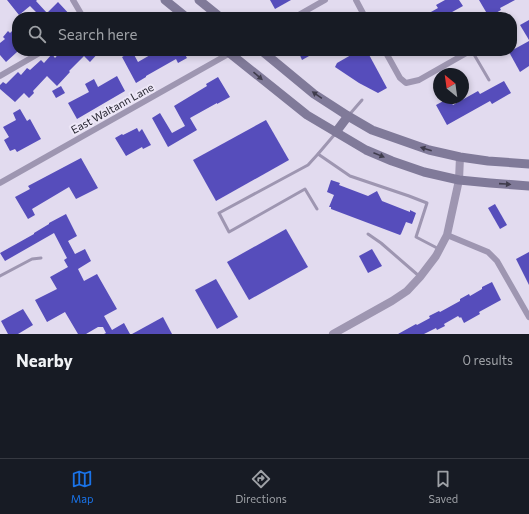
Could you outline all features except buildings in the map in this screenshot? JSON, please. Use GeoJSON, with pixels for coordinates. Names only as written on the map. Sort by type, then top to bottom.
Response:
{"type":"FeatureCollection","features":[{"type":"Feature","properties":{"kind":"main road"},"geometry":{"type":"LineString","coordinates":[[165,0],[180,12]]}},
{"type":"Feature","properties":{"kind":"main road"},"geometry":{"type":"LineString","coordinates":[[199,0],[214,12]]}},
{"type":"Feature","properties":{"kind":"main road"},"geometry":{"type":"LineString","coordinates":[[235,56],[307,115],[366,150],[424,172],[459,180],[529,186]]}},
{"type":"Feature","properties":{"kind":"main road"},"geometry":{"type":"LineString","coordinates":[[268,56],[314,94],[372,130],[429,150],[460,157],[529,164]]}},
{"type":"Feature","properties":{"kind":"main road"},"geometry":{"type":"LineString","coordinates":[[336,132],[348,116]]}},
{"type":"Feature","properties":{"kind":"street"},"geometry":{"type":"LineString","coordinates":[[73,0],[80,12]]}},
{"type":"Feature","properties":{"kind":"street"},"geometry":{"type":"LineString","coordinates":[[304,12],[325,0]]}},
{"type":"Feature","properties":{"kind":"street"},"geometry":{"type":"LineString","coordinates":[[356,0],[362,12]]}},
{"type":"Feature","properties":{"kind":"street"},"geometry":{"type":"LineString","coordinates":[[0,76],[34,56]]}},
{"type":"Feature","properties":{"kind":"street","name":"East Waltann Lane"},"geometry":{"type":"LineString","coordinates":[[0,183],[223,56]]}},
{"type":"Feature","properties":{"kind":"street"},"geometry":{"type":"LineString","coordinates":[[388,56],[400,78],[406,83],[419,80],[462,56]]}},
{"type":"Feature","properties":{"kind":"street"},"geometry":{"type":"LineString","coordinates":[[333,334],[407,291],[436,256],[447,235],[459,180],[460,157]]}},
{"type":"Feature","properties":{"kind":"street"},"geometry":{"type":"LineString","coordinates":[[447,235],[488,252],[497,261],[529,317]]}},
{"type":"Feature","properties":{"kind":"lane"},"geometry":{"type":"LineString","coordinates":[[474,56],[489,80]]}},
{"type":"Feature","properties":{"kind":"lane"},"geometry":{"type":"LineString","coordinates":[[348,116],[362,100]]}},
{"type":"Feature","properties":{"kind":"lane"},"geometry":{"type":"LineString","coordinates":[[317,209],[305,189],[228,232],[219,213],[308,165],[336,132]]}},
{"type":"Feature","properties":{"kind":"lane"},"geometry":{"type":"LineString","coordinates":[[318,154],[350,176],[427,203],[416,237],[439,250]]}},
{"type":"Feature","properties":{"kind":"lane"},"geometry":{"type":"LineString","coordinates":[[368,234],[381,243],[420,277]]}},
{"type":"Feature","properties":{"kind":"lane"},"geometry":{"type":"LineString","coordinates":[[0,276],[32,258],[41,258]]}}]}
